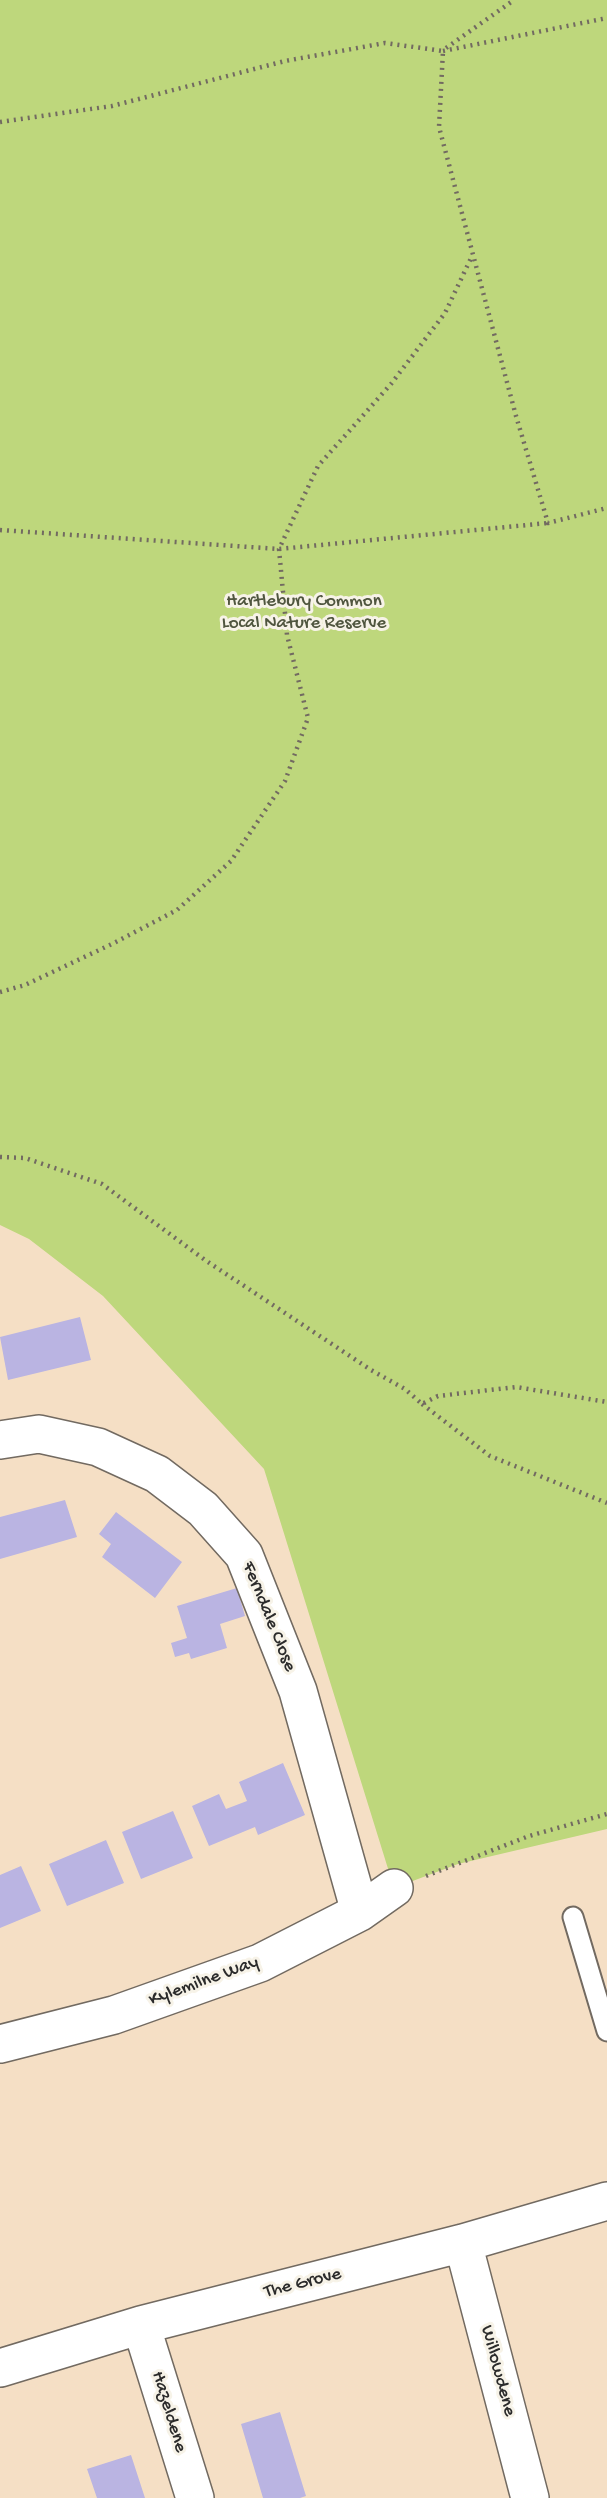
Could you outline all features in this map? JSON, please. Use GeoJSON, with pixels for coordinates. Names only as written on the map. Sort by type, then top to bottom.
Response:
{"type":"FeatureCollection","features":[{"type":"Feature","properties":{"kind":"street","name":"Ferndale Close"},"geometry":{"type":"LineString","coordinates":[[0,1440],[39,1434],[98,1447],[157,1474],[203,1509],[244,1555],[298,1692],[360,1912]]}},
{"type":"Feature","properties":{"kind":"street","name":"Kylemilne Way"},"geometry":{"type":"LineString","coordinates":[[0,2045],[114,2015],[260,1963],[360,1912],[394,1888]]}},
{"type":"Feature","properties":{"kind":"street","name":"The Grove"},"geometry":{"type":"LineString","coordinates":[[0,2368],[141,2325],[463,2243],[607,2201]]}},
{"type":"Feature","properties":{"kind":"street","name":"Willowdene"},"geometry":{"type":"LineString","coordinates":[[463,2243],[530,2498]]}},
{"type":"Feature","properties":{"kind":"street","name":"Hazeldene"},"geometry":{"type":"LineString","coordinates":[[141,2325],[195,2498]]}},
{"type":"Feature","properties":{"kind":"lane"},"geometry":{"type":"LineString","coordinates":[[573,1917],[607,2031]]}},
{"type":"Feature","properties":{"kind":"path"},"geometry":{"type":"LineString","coordinates":[[443,51],[514,0]]}},
{"type":"Feature","properties":{"kind":"path"},"geometry":{"type":"LineString","coordinates":[[0,122],[111,106],[285,61],[385,43],[443,51],[607,18]]}},
{"type":"Feature","properties":{"kind":"path"},"geometry":{"type":"LineString","coordinates":[[443,51],[439,127],[548,523]]}},
{"type":"Feature","properties":{"kind":"path"},"geometry":{"type":"LineString","coordinates":[[0,992],[26,985],[177,909],[231,860],[285,781],[308,718],[286,635],[279,548],[318,466],[391,384],[445,313],[473,254]]}},
{"type":"Feature","properties":{"kind":"path"},"geometry":{"type":"LineString","coordinates":[[0,530],[279,548],[548,523],[607,508]]}},
{"type":"Feature","properties":{"kind":"path"},"geometry":{"type":"LineString","coordinates":[[0,1157],[25,1158],[102,1184],[205,1260],[371,1370],[405,1389],[490,1457],[607,1503]]}},
{"type":"Feature","properties":{"kind":"path"},"geometry":{"type":"LineString","coordinates":[[422,1404],[438,1396],[516,1387],[607,1402]]}},
{"type":"Feature","properties":{"kind":"path"},"geometry":{"type":"LineString","coordinates":[[394,1888],[528,1836],[607,1814]]}},
{"type":"Feature","properties":{"kind":"green space","name":"Hartlebury Common Local Nature Reserve"},"geometry":{"type":"Polygon","coordinates":[[[0,0],[607,0],[607,1829],[458,1864],[394,1888],[264,1469],[103,1296],[29,1239],[0,1225],[0,0]]]}},
{"type":"Feature","properties":{"kind":"building"},"geometry":{"type":"Polygon","coordinates":[[[80,1317],[91,1360],[8,1380],[0,1337],[80,1317]]]}},
{"type":"Feature","properties":{"kind":"building"},"geometry":{"type":"Polygon","coordinates":[[[65,1500],[77,1537],[0,1559],[0,1517],[65,1500]]]}},
{"type":"Feature","properties":{"kind":"building"},"geometry":{"type":"Polygon","coordinates":[[[116,1512],[182,1562],[155,1598],[102,1557],[111,1544],[99,1534],[116,1512]]]}},
{"type":"Feature","properties":{"kind":"building"},"geometry":{"type":"Polygon","coordinates":[[[237,1588],[245,1616],[220,1624],[227,1648],[191,1659],[189,1653],[175,1657],[171,1643],[187,1638],[177,1606],[237,1588]]]}},
{"type":"Feature","properties":{"kind":"building"},"geometry":{"type":"Polygon","coordinates":[[[283,1763],[305,1815],[258,1835],[255,1827],[209,1846],[192,1806],[219,1794],[226,1809],[247,1801],[239,1782],[283,1763]]]}},
{"type":"Feature","properties":{"kind":"building"},"geometry":{"type":"Polygon","coordinates":[[[173,1811],[193,1858],[141,1879],[122,1832],[173,1811]]]}},
{"type":"Feature","properties":{"kind":"building"},"geometry":{"type":"Polygon","coordinates":[[[106,1840],[124,1883],[67,1906],[49,1864],[106,1840]]]}},
{"type":"Feature","properties":{"kind":"building"},"geometry":{"type":"Polygon","coordinates":[[[21,1866],[41,1911],[0,1928],[0,1875],[21,1866]]]}},
{"type":"Feature","properties":{"kind":"building"},"geometry":{"type":"Polygon","coordinates":[[[280,2412],[306,2496],[300,2498],[263,2498],[241,2424],[280,2412]]]}},
{"type":"Feature","properties":{"kind":"building"},"geometry":{"type":"Polygon","coordinates":[[[131,2455],[145,2498],[97,2498],[87,2469],[131,2455]]]}}]}
